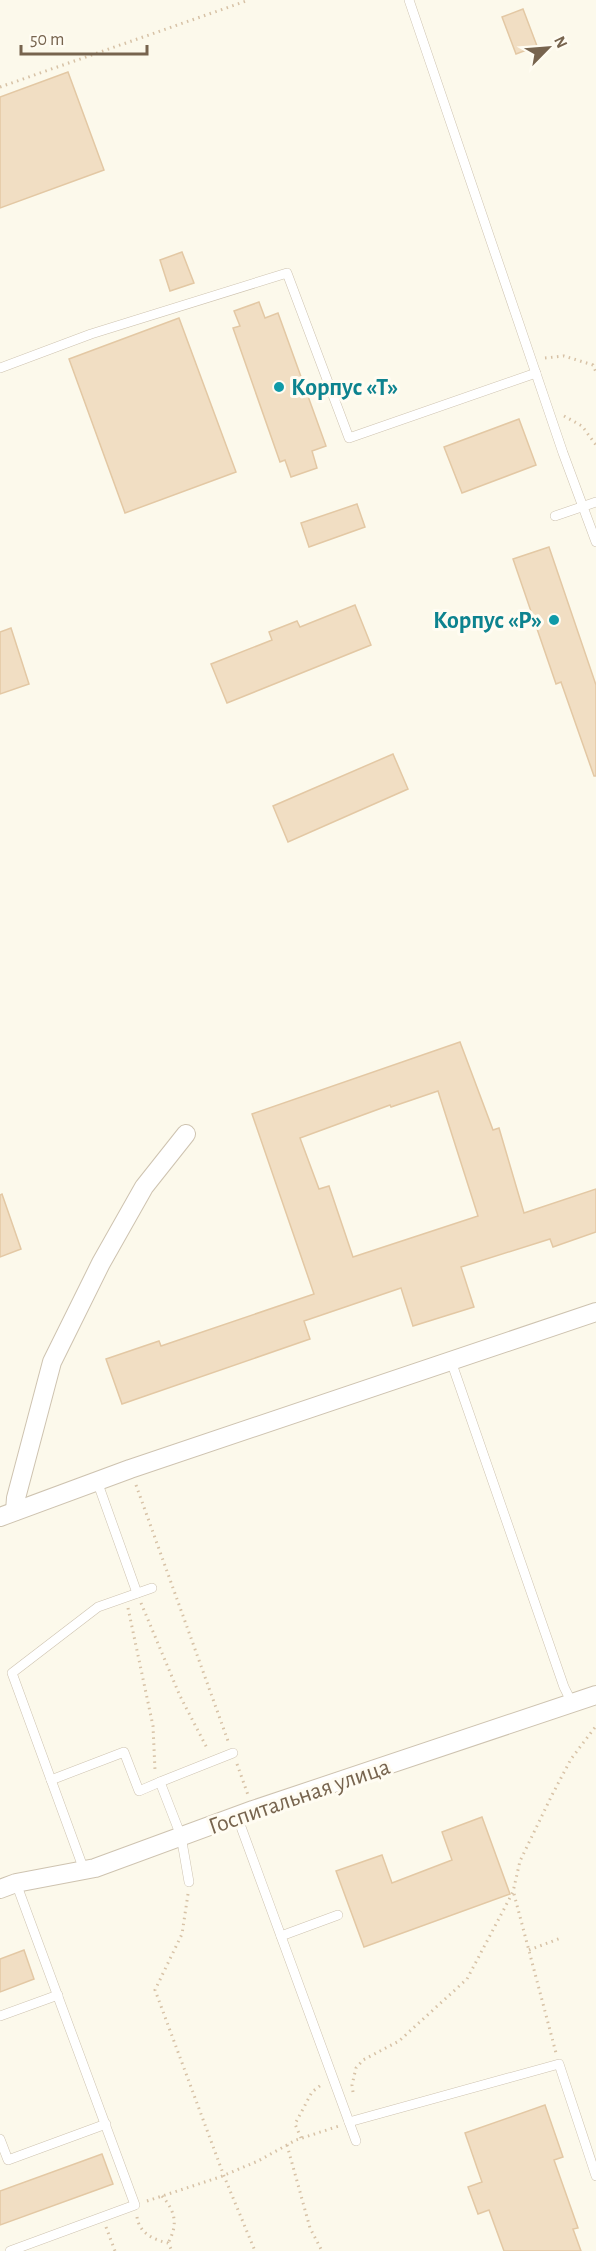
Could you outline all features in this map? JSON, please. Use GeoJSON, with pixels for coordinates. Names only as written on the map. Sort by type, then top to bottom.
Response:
{"type":"FeatureCollection","features":[{"type":"Feature","properties":{"kind":"street"},"geometry":{"type":"LineString","coordinates":[[8,1514],[16,1497],[52,1362],[100,1263],[144,1187],[186,1134]]}},
{"type":"Feature","properties":{"kind":"street"},"geometry":{"type":"LineString","coordinates":[[8,1514],[130,1469],[596,1312]]}},
{"type":"Feature","properties":{"kind":"street","name":"Госпитальная улица"},"geometry":{"type":"LineString","coordinates":[[8,1886],[95,1868],[181,1836],[596,1695]]}},
{"type":"Feature","properties":{"kind":"lane"},"geometry":{"type":"LineString","coordinates":[[409,0],[547,406],[596,542]]}},
{"type":"Feature","properties":{"kind":"lane"},"geometry":{"type":"LineString","coordinates":[[0,368],[91,334],[287,273],[349,438],[536,373]]}},
{"type":"Feature","properties":{"kind":"lane"},"geometry":{"type":"LineString","coordinates":[[555,516],[596,502]]}},
{"type":"Feature","properties":{"kind":"lane"},"geometry":{"type":"LineString","coordinates":[[451,1361],[564,1687],[572,1703]]}},
{"type":"Feature","properties":{"kind":"lane"},"geometry":{"type":"LineString","coordinates":[[97,1481],[137,1593]]}},
{"type":"Feature","properties":{"kind":"lane"},"geometry":{"type":"LineString","coordinates":[[84,1870],[12,1673],[98,1607],[152,1588]]}},
{"type":"Feature","properties":{"kind":"lane"},"geometry":{"type":"LineString","coordinates":[[51,1780],[124,1752],[138,1791],[233,1753]]}},
{"type":"Feature","properties":{"kind":"lane"},"geometry":{"type":"LineString","coordinates":[[160,1782],[181,1836],[189,1882]]}},
{"type":"Feature","properties":{"kind":"lane"},"geometry":{"type":"LineString","coordinates":[[245,1814],[281,1936],[352,2121],[356,2141]]}},
{"type":"Feature","properties":{"kind":"lane"},"geometry":{"type":"LineString","coordinates":[[8,1886],[58,1995],[135,2205],[10,2251]]}},
{"type":"Feature","properties":{"kind":"lane"},"geometry":{"type":"LineString","coordinates":[[281,1936],[338,1915]]}},
{"type":"Feature","properties":{"kind":"lane"},"geometry":{"type":"LineString","coordinates":[[0,2016],[58,1995]]}},
{"type":"Feature","properties":{"kind":"lane"},"geometry":{"type":"LineString","coordinates":[[352,2121],[559,2064],[596,2176]]}},
{"type":"Feature","properties":{"kind":"lane"},"geometry":{"type":"LineString","coordinates":[[0,2139],[8,2160],[106,2124]]}},
{"type":"Feature","properties":{"kind":"path"},"geometry":{"type":"LineString","coordinates":[[0,87],[249,0]]}},
{"type":"Feature","properties":{"kind":"path"},"geometry":{"type":"LineString","coordinates":[[531,359],[564,356],[593,365],[596,372]]}},
{"type":"Feature","properties":{"kind":"path"},"geometry":{"type":"LineString","coordinates":[[547,406],[582,426],[596,444]]}},
{"type":"Feature","properties":{"kind":"path"},"geometry":{"type":"LineString","coordinates":[[130,1469],[233,1753],[245,1814]]}},
{"type":"Feature","properties":{"kind":"path"},"geometry":{"type":"LineString","coordinates":[[137,1593],[180,1696],[213,1761]]}},
{"type":"Feature","properties":{"kind":"path"},"geometry":{"type":"LineString","coordinates":[[124,1598],[153,1726],[155,1772],[160,1782]]}},
{"type":"Feature","properties":{"kind":"path"},"geometry":{"type":"LineString","coordinates":[[172,2251],[168,2243],[147,2235],[138,2223],[135,2205],[224,2176],[300,2138],[352,2121],[352,2085],[356,2068],[363,2060],[399,2041],[467,1979],[513,1893],[520,1861],[552,1795],[571,1759],[596,1725]]}},
{"type":"Feature","properties":{"kind":"path"},"geometry":{"type":"LineString","coordinates":[[189,1882],[182,1934],[155,1990],[224,2176],[255,2251]]}},
{"type":"Feature","properties":{"kind":"path"},"geometry":{"type":"LineString","coordinates":[[513,1893],[559,2064]]}},
{"type":"Feature","properties":{"kind":"path"},"geometry":{"type":"LineString","coordinates":[[529,1950],[561,1938]]}},
{"type":"Feature","properties":{"kind":"path"},"geometry":{"type":"LineString","coordinates":[[300,2138],[295,2124],[312,2092],[321,2085]]}},
{"type":"Feature","properties":{"kind":"path"},"geometry":{"type":"LineString","coordinates":[[287,2145],[310,2228],[322,2251]]}},
{"type":"Feature","properties":{"kind":"path"},"geometry":{"type":"LineString","coordinates":[[162,2196],[173,2213],[175,2230],[168,2243]]}},
{"type":"Feature","properties":{"kind":"path"},"geometry":{"type":"LineString","coordinates":[[102,2217],[115,2251]]}},
{"type":"Feature","properties":{"kind":"building"},"geometry":{"type":"Polygon","coordinates":[[[523,9],[537,46],[516,54],[502,17],[523,9]]]}},
{"type":"Feature","properties":{"kind":"building"},"geometry":{"type":"Polygon","coordinates":[[[68,72],[104,170],[0,208],[0,97],[68,72]]]}},
{"type":"Feature","properties":{"kind":"building"},"geometry":{"type":"Polygon","coordinates":[[[182,252],[194,283],[170,291],[160,260],[182,252]]]}},
{"type":"Feature","properties":{"kind":"building","name":"Корпус «Т»"},"geometry":{"type":"Polygon","coordinates":[[[259,302],[265,318],[278,313],[326,446],[312,451],[317,468],[291,477],[285,460],[280,462],[233,328],[240,326],[234,311],[259,302]]]}},
{"type":"Feature","properties":{"kind":"building"},"geometry":{"type":"Polygon","coordinates":[[[179,318],[236,472],[125,513],[69,359],[179,318]]]}},
{"type":"Feature","properties":{"kind":"building"},"geometry":{"type":"Polygon","coordinates":[[[519,419],[536,465],[462,493],[444,447],[519,419]]]}},
{"type":"Feature","properties":{"kind":"building"},"geometry":{"type":"Polygon","coordinates":[[[357,504],[365,527],[309,547],[301,523],[357,504]]]}},
{"type":"Feature","properties":{"kind":"building","name":"Корпус «Р»"},"geometry":{"type":"Polygon","coordinates":[[[549,547],[596,685],[596,776],[594,776],[561,682],[556,684],[513,559],[549,547]]]}},
{"type":"Feature","properties":{"kind":"building"},"geometry":{"type":"Polygon","coordinates":[[[355,605],[371,645],[227,703],[211,664],[272,640],[269,632],[297,621],[300,627],[355,605]]]}},
{"type":"Feature","properties":{"kind":"building"},"geometry":{"type":"Polygon","coordinates":[[[11,628],[29,684],[0,694],[0,632],[11,628]]]}},
{"type":"Feature","properties":{"kind":"building"},"geometry":{"type":"Polygon","coordinates":[[[393,754],[408,789],[288,842],[273,806],[393,754]]]}},
{"type":"Feature","properties":{"kind":"building"},"geometry":{"type":"Polygon","coordinates":[[[460,1042],[493,1130],[499,1128],[524,1213],[596,1189],[596,1232],[553,1247],[550,1239],[461,1267],[474,1307],[413,1326],[401,1288],[304,1321],[310,1339],[122,1404],[106,1359],[159,1341],[161,1346],[314,1294],[252,1114],[460,1042]],[[438,1091],[391,1107],[390,1105],[300,1138],[319,1189],[329,1186],[353,1257],[478,1216],[438,1091]]]}},
{"type":"Feature","properties":{"kind":"building"},"geometry":{"type":"Polygon","coordinates":[[[2,1194],[21,1249],[0,1257],[0,1195],[2,1194]]]}},
{"type":"Feature","properties":{"kind":"building"},"geometry":{"type":"Polygon","coordinates":[[[482,1817],[510,1894],[364,1947],[336,1871],[382,1855],[392,1883],[452,1860],[442,1832],[482,1817]]]}},
{"type":"Feature","properties":{"kind":"building"},"geometry":{"type":"Polygon","coordinates":[[[24,1950],[34,1979],[0,1992],[0,1959],[24,1950]]]}},
{"type":"Feature","properties":{"kind":"building"},"geometry":{"type":"Polygon","coordinates":[[[545,2105],[563,2157],[554,2160],[578,2228],[573,2229],[581,2251],[504,2251],[489,2210],[478,2214],[468,2187],[482,2182],[465,2133],[545,2105]]]}},
{"type":"Feature","properties":{"kind":"building"},"geometry":{"type":"Polygon","coordinates":[[[102,2154],[113,2184],[0,2225],[0,2191],[102,2154]]]}},
{"type":"Feature","properties":{"kind":"place","name":"Корпус «Т»"},"geometry":{"type":"Point","coordinates":[279,387]}},
{"type":"Feature","properties":{"kind":"place","name":"Корпус «Р»"},"geometry":{"type":"Point","coordinates":[554,620]}}]}
